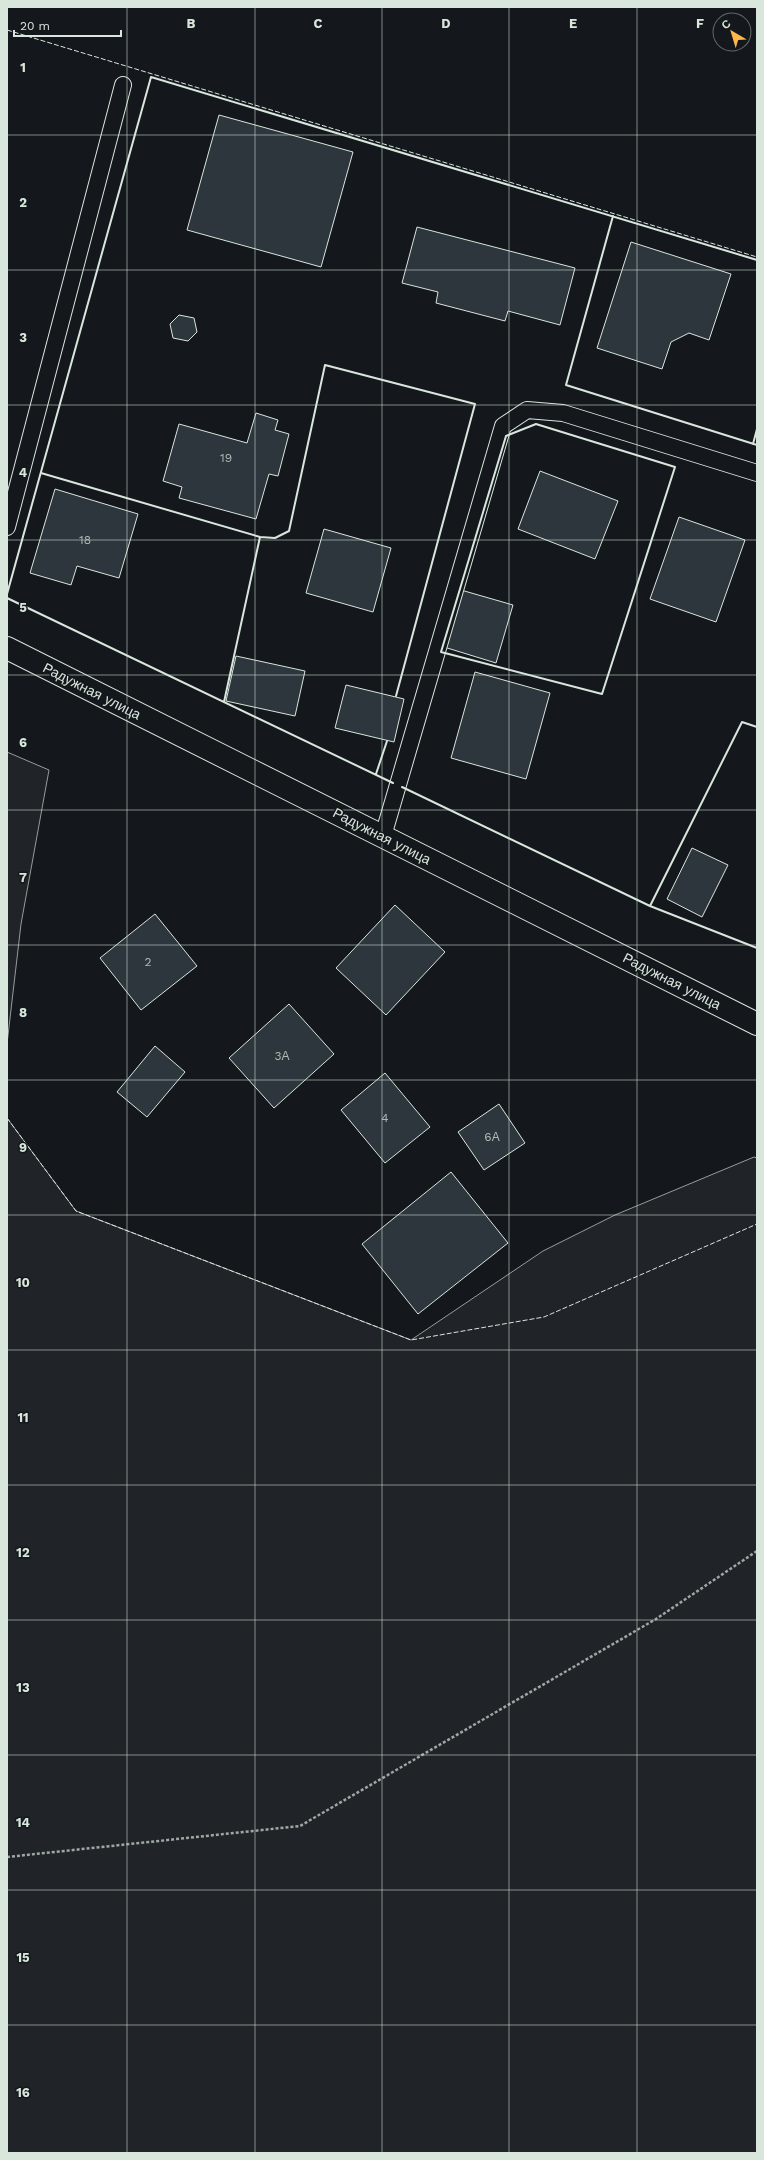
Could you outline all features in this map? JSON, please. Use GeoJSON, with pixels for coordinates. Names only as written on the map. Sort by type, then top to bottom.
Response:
{"type":"FeatureCollection","features":[{"type":"Feature","properties":{"kind":"street","name":"Радужная улица"},"geometry":{"type":"LineString","coordinates":[[7,648],[757,1024]]}},
{"type":"Feature","properties":{"kind":"lane"},"geometry":{"type":"LineString","coordinates":[[7,527],[123,84]]}},
{"type":"Feature","properties":{"kind":"lane"},"geometry":{"type":"LineString","coordinates":[[383,836],[503,426],[527,410],[563,413],[757,473]]}},
{"type":"Feature","properties":{"kind":"path"},"geometry":{"type":"LineString","coordinates":[[7,1857],[300,1826],[656,1619],[757,1551]]}},
{"type":"Feature","properties":{"kind":"shaded area"},"geometry":{"type":"Polygon","coordinates":[[[7,752],[49,770],[21,924],[7,1044],[7,752]]]}},
{"type":"Feature","properties":{"kind":"shaded area"},"geometry":{"type":"Polygon","coordinates":[[[7,1118],[76,1211],[411,1340],[543,1251],[615,1215],[754,1157],[757,1158],[757,2153],[7,2153],[7,1118]]]}},
{"type":"Feature","properties":{"kind":"building"},"geometry":{"type":"Polygon","coordinates":[[[219,115],[353,152],[321,267],[187,230],[219,115]]]}},
{"type":"Feature","properties":{"kind":"building"},"geometry":{"type":"Polygon","coordinates":[[[417,227],[575,268],[560,325],[508,311],[505,321],[436,303],[438,292],[402,283],[417,227]]]}},
{"type":"Feature","properties":{"kind":"building"},"geometry":{"type":"Polygon","coordinates":[[[631,242],[731,274],[709,340],[689,333],[671,342],[662,369],[597,348],[631,242]]]}},
{"type":"Feature","properties":{"kind":"building"},"geometry":{"type":"Polygon","coordinates":[[[179,315],[194,318],[197,332],[188,341],[173,338],[170,324],[179,315]]]}},
{"type":"Feature","properties":{"kind":"building"},"geometry":{"type":"Polygon","coordinates":[[[256,413],[278,420],[275,430],[289,434],[278,476],[269,474],[256,519],[179,498],[182,487],[163,481],[179,424],[247,443],[256,413]]]}},
{"type":"Feature","properties":{"kind":"building"},"geometry":{"type":"Polygon","coordinates":[[[540,471],[618,501],[595,559],[518,529],[540,471]]]}},
{"type":"Feature","properties":{"kind":"building"},"geometry":{"type":"Polygon","coordinates":[[[55,489],[138,514],[119,578],[77,566],[71,585],[30,573],[55,489]]]}},
{"type":"Feature","properties":{"kind":"building"},"geometry":{"type":"Polygon","coordinates":[[[679,517],[745,540],[716,622],[650,599],[679,517]]]}},
{"type":"Feature","properties":{"kind":"building"},"geometry":{"type":"Polygon","coordinates":[[[324,529],[391,548],[373,612],[306,593],[324,529]]]}},
{"type":"Feature","properties":{"kind":"building"},"geometry":{"type":"Polygon","coordinates":[[[461,590],[513,605],[496,663],[444,647],[461,590]]]}},
{"type":"Feature","properties":{"kind":"building"},"geometry":{"type":"Polygon","coordinates":[[[236,656],[305,671],[295,716],[226,701],[236,656]]]}},
{"type":"Feature","properties":{"kind":"building"},"geometry":{"type":"Polygon","coordinates":[[[475,672],[550,693],[526,779],[451,758],[475,672]]]}},
{"type":"Feature","properties":{"kind":"building"},"geometry":{"type":"Polygon","coordinates":[[[346,685],[404,699],[394,742],[335,728],[346,685]]]}},
{"type":"Feature","properties":{"kind":"building"},"geometry":{"type":"Polygon","coordinates":[[[692,848],[728,865],[702,917],[667,899],[692,848]]]}},
{"type":"Feature","properties":{"kind":"building"},"geometry":{"type":"Polygon","coordinates":[[[395,905],[445,952],[386,1015],[336,968],[395,905]]]}},
{"type":"Feature","properties":{"kind":"building"},"geometry":{"type":"Polygon","coordinates":[[[155,914],[197,966],[141,1010],[100,958],[155,914]]]}},
{"type":"Feature","properties":{"kind":"building"},"geometry":{"type":"Polygon","coordinates":[[[289,1004],[334,1054],[274,1108],[229,1058],[289,1004]]]}},
{"type":"Feature","properties":{"kind":"building"},"geometry":{"type":"Polygon","coordinates":[[[155,1046],[185,1072],[147,1117],[117,1092],[155,1046]]]}},
{"type":"Feature","properties":{"kind":"building"},"geometry":{"type":"Polygon","coordinates":[[[385,1073],[430,1127],[385,1163],[341,1110],[385,1073]]]}},
{"type":"Feature","properties":{"kind":"building"},"geometry":{"type":"Polygon","coordinates":[[[499,1104],[525,1143],[484,1170],[458,1132],[499,1104]]]}},
{"type":"Feature","properties":{"kind":"building"},"geometry":{"type":"Polygon","coordinates":[[[451,1172],[508,1243],[418,1314],[362,1244],[451,1172]]]}},
{"type":"Feature","properties":{"kind":"fence"},"geometry":{"type":"LineString","coordinates":[[7,30],[757,257]]}},
{"type":"Feature","properties":{"kind":"fence"},"geometry":{"type":"LineString","coordinates":[[7,1118],[76,1211],[411,1340],[544,1317],[757,1224]]}},
{"type":"Feature","properties":{"kind":"wall"},"geometry":{"type":"LineString","coordinates":[[7,594],[151,77],[757,260]]}},
{"type":"Feature","properties":{"kind":"wall"},"geometry":{"type":"LineString","coordinates":[[613,216],[566,385],[757,445]]}},
{"type":"Feature","properties":{"kind":"wall"},"geometry":{"type":"LineString","coordinates":[[41,473],[260,537],[275,538],[289,531],[325,365],[475,404],[396,696]]}},
{"type":"Feature","properties":{"kind":"wall"},"geometry":{"type":"LineString","coordinates":[[536,424],[675,467],[602,694],[441,652],[506,436],[536,424]]}},
{"type":"Feature","properties":{"kind":"wall"},"geometry":{"type":"LineString","coordinates":[[753,444],[757,429]]}},
{"type":"Feature","properties":{"kind":"wall"},"geometry":{"type":"LineString","coordinates":[[224,702],[260,537]]}},
{"type":"Feature","properties":{"kind":"wall"},"geometry":{"type":"LineString","coordinates":[[7,598],[393,783]]}},
{"type":"Feature","properties":{"kind":"wall"},"geometry":{"type":"LineString","coordinates":[[650,906],[742,722],[757,727]]}},
{"type":"Feature","properties":{"kind":"wall"},"geometry":{"type":"LineString","coordinates":[[376,774],[387,741]]}},
{"type":"Feature","properties":{"kind":"wall"},"geometry":{"type":"LineString","coordinates":[[402,787],[650,906],[757,948]]}}]}
